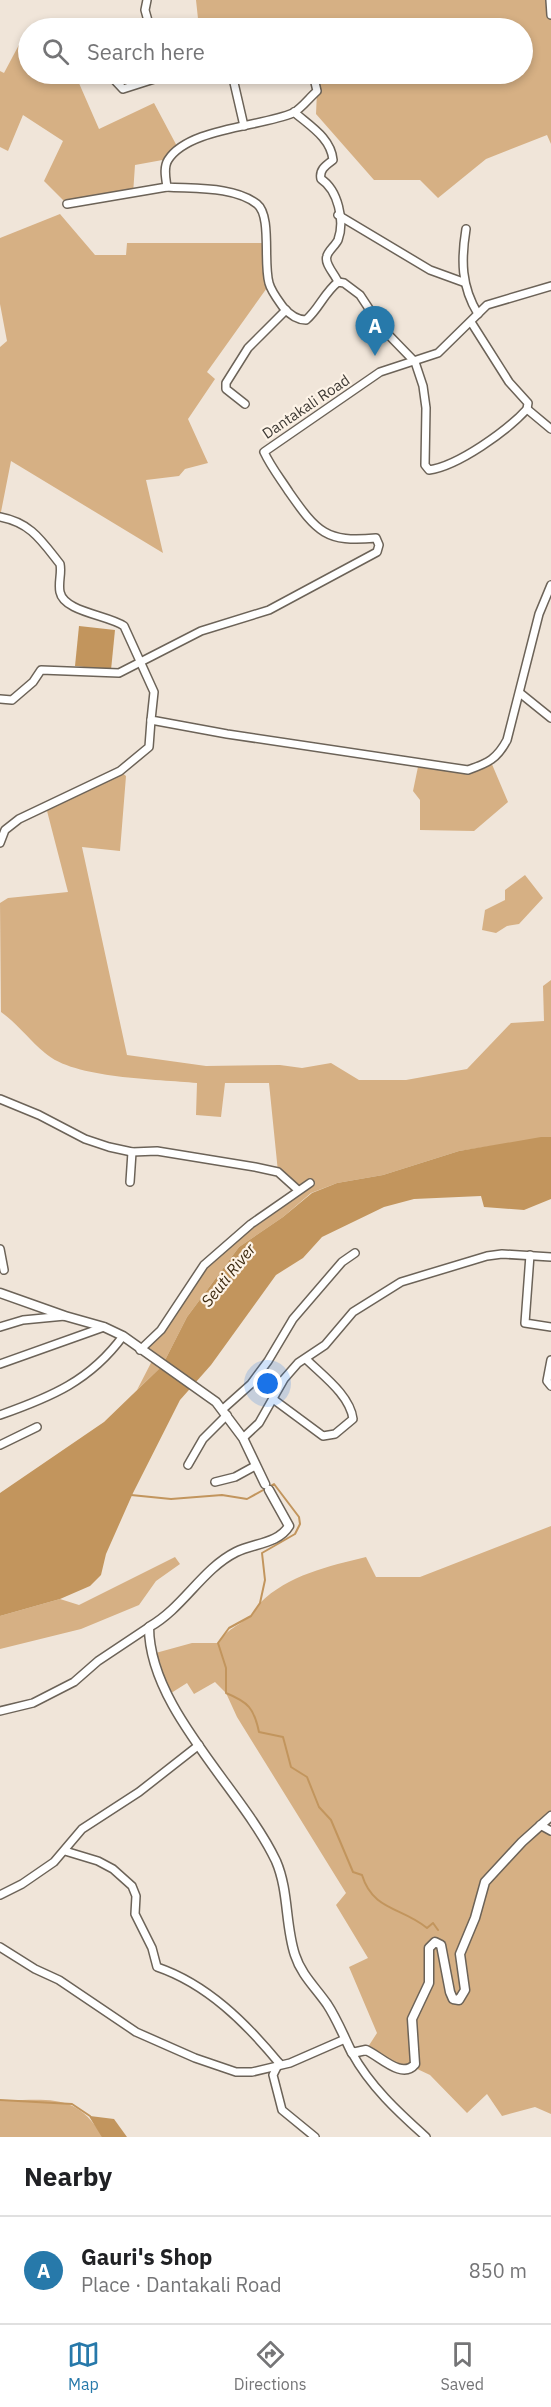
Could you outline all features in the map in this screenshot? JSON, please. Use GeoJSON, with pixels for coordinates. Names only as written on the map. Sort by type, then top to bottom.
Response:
{"type":"FeatureCollection","features":[{"type":"Feature","properties":{"kind":"street"},"geometry":{"type":"LineString","coordinates":[[147,0],[144,10],[147,18]]}},
{"type":"Feature","properties":{"kind":"street"},"geometry":{"type":"LineString","coordinates":[[550,0],[551,15]]}},
{"type":"Feature","properties":{"kind":"street"},"geometry":{"type":"LineString","coordinates":[[118,84],[123,89],[139,84]]}},
{"type":"Feature","properties":{"kind":"street"},"geometry":{"type":"LineString","coordinates":[[234,84],[244,126]]}},
{"type":"Feature","properties":{"kind":"street"},"geometry":{"type":"LineString","coordinates":[[167,187],[165,168],[168,159],[179,150],[203,137],[294,112],[316,91],[315,84]]}},
{"type":"Feature","properties":{"kind":"street"},"geometry":{"type":"LineString","coordinates":[[294,112],[327,141],[332,151],[333,160],[323,168],[320,174],[321,179],[330,185],[336,194],[338,240],[326,257],[338,282]]}},
{"type":"Feature","properties":{"kind":"street"},"geometry":{"type":"LineString","coordinates":[[67,204],[167,187],[242,195],[258,205],[266,218],[266,264],[269,285],[286,310],[298,320],[306,320],[313,314],[321,298],[338,282]]}},
{"type":"Feature","properties":{"kind":"street"},"geometry":{"type":"LineString","coordinates":[[338,215],[430,270],[463,282]]}},
{"type":"Feature","properties":{"kind":"street"},"geometry":{"type":"LineString","coordinates":[[466,229],[462,253],[463,282],[478,314]]}},
{"type":"Feature","properties":{"kind":"street"},"geometry":{"type":"LineString","coordinates":[[338,282],[345,283],[360,295],[381,327],[415,362],[423,386],[426,408],[425,465],[429,470],[441,468],[472,452],[527,409],[528,403],[508,382],[471,322]]}},
{"type":"Feature","properties":{"kind":"street","name":"Dantakali Road"},"geometry":{"type":"LineString","coordinates":[[141,663],[201,631],[268,610],[377,552],[379,545],[376,538],[348,541],[320,531],[302,512],[272,469],[264,452],[380,372],[438,353],[478,314],[502,298],[551,286]]}},
{"type":"Feature","properties":{"kind":"street"},"geometry":{"type":"LineString","coordinates":[[245,404],[226,390],[226,383],[248,348],[286,310]]}},
{"type":"Feature","properties":{"kind":"street"},"geometry":{"type":"LineString","coordinates":[[527,409],[551,429]]}},
{"type":"Feature","properties":{"kind":"street"},"geometry":{"type":"LineString","coordinates":[[0,517],[18,521],[31,530],[60,564],[60,593],[66,602],[74,608],[114,619],[124,626],[154,692],[149,747],[120,771],[20,819],[5,830],[0,843]]}},
{"type":"Feature","properties":{"kind":"street"},"geometry":{"type":"LineString","coordinates":[[151,720],[227,734],[468,770],[491,762],[500,754],[520,693],[539,614],[551,585]]}},
{"type":"Feature","properties":{"kind":"street"},"geometry":{"type":"LineString","coordinates":[[0,699],[12,700],[33,682],[41,670],[119,673],[141,663]]}},
{"type":"Feature","properties":{"kind":"street"},"geometry":{"type":"LineString","coordinates":[[520,693],[551,718]]}},
{"type":"Feature","properties":{"kind":"street"},"geometry":{"type":"LineString","coordinates":[[0,1099],[39,1115],[85,1139],[132,1152],[157,1151],[278,1172],[298,1190]]}},
{"type":"Feature","properties":{"kind":"street"},"geometry":{"type":"LineString","coordinates":[[130,1182],[132,1152]]}},
{"type":"Feature","properties":{"kind":"street"},"geometry":{"type":"LineString","coordinates":[[140,1350],[161,1330],[204,1265],[251,1224],[310,1183]]}},
{"type":"Feature","properties":{"kind":"street"},"geometry":{"type":"LineString","coordinates":[[0,1250],[4,1270]]}},
{"type":"Feature","properties":{"kind":"street"},"geometry":{"type":"LineString","coordinates":[[188,1465],[203,1439],[268,1361],[293,1319],[342,1262],[355,1253]]}},
{"type":"Feature","properties":{"kind":"street"},"geometry":{"type":"LineString","coordinates":[[243,1438],[259,1423],[284,1379],[325,1345],[353,1312],[401,1282],[487,1256],[502,1254],[551,1257]]}},
{"type":"Feature","properties":{"kind":"street"},"geometry":{"type":"LineString","coordinates":[[530,1255],[525,1323],[551,1327]]}},
{"type":"Feature","properties":{"kind":"street"},"geometry":{"type":"LineString","coordinates":[[0,1293],[104,1327],[123,1336],[216,1402],[243,1438],[255,1466],[289,1526],[275,1540],[236,1552],[220,1563],[164,1619],[98,1661],[74,1682],[33,1703],[0,1711]]}},
{"type":"Feature","properties":{"kind":"street"},"geometry":{"type":"LineString","coordinates":[[0,1327],[23,1320],[65,1316]]}},
{"type":"Feature","properties":{"kind":"street"},"geometry":{"type":"LineString","coordinates":[[0,1364],[104,1327]]}},
{"type":"Feature","properties":{"kind":"street"},"geometry":{"type":"LineString","coordinates":[[0,1415],[52,1395],[78,1381],[109,1356],[123,1336]]}},
{"type":"Feature","properties":{"kind":"street"},"geometry":{"type":"LineString","coordinates":[[273,1399],[323,1436],[335,1434],[353,1419],[352,1409],[306,1359]]}},
{"type":"Feature","properties":{"kind":"street"},"geometry":{"type":"LineString","coordinates":[[549,1383],[551,1360]]}},
{"type":"Feature","properties":{"kind":"street"},"geometry":{"type":"LineString","coordinates":[[0,1445],[37,1427]]}},
{"type":"Feature","properties":{"kind":"street"},"geometry":{"type":"LineString","coordinates":[[215,1482],[236,1477],[255,1466]]}},
{"type":"Feature","properties":{"kind":"street"},"geometry":{"type":"LineString","coordinates":[[149,1628],[154,1663],[164,1687],[199,1745],[268,1846],[283,1885],[294,1952],[301,1971],[328,2006],[364,2074],[379,2093],[426,2137]]}},
{"type":"Feature","properties":{"kind":"street"},"geometry":{"type":"LineString","coordinates":[[0,1894],[22,1884],[65,1851],[81,1829],[139,1792],[199,1745]]}},
{"type":"Feature","properties":{"kind":"street"},"geometry":{"type":"LineString","coordinates":[[352,2053],[366,2050],[396,2068],[409,2070],[415,2064],[412,2019],[429,1983],[429,1948],[435,1942],[441,1945],[450,1992],[453,1999],[459,2000],[465,1990],[460,1954],[475,1918],[484,1882],[551,1816]]}},
{"type":"Feature","properties":{"kind":"street"},"geometry":{"type":"LineString","coordinates":[[540,1825],[551,1831]]}},
{"type":"Feature","properties":{"kind":"street"},"geometry":{"type":"LineString","coordinates":[[65,1851],[98,1861],[113,1869],[132,1886],[136,1896],[135,1914],[152,1948],[157,1967],[174,1973],[209,1994],[250,2030],[279,2063]]}},
{"type":"Feature","properties":{"kind":"street"},"geometry":{"type":"LineString","coordinates":[[0,1947],[35,1969],[59,1980],[126,2026],[195,2058],[236,2072],[252,2072],[279,2063],[290,2063],[345,2039]]}},
{"type":"Feature","properties":{"kind":"street"},"geometry":{"type":"LineString","coordinates":[[279,2063],[273,2075],[282,2110],[315,2137]]}},
{"type":"Feature","properties":{"kind":"shaded area"},"geometry":{"type":"Polygon","coordinates":[[[196,0],[551,0],[551,144],[547,135],[486,159],[438,198],[420,180],[374,180],[316,114],[315,84],[533,84],[533,18],[198,18],[196,0]]]}},
{"type":"Feature","properties":{"kind":"shaded area"},"geometry":{"type":"Polygon","coordinates":[[[18,47],[18,84],[79,84],[99,129],[154,103],[179,150],[168,159],[135,165],[133,194],[67,204],[44,181],[63,141],[23,115],[8,151],[0,147],[0,71],[4,73],[18,47]]]}},
{"type":"Feature","properties":{"kind":"shaded area"},"geometry":{"type":"Polygon","coordinates":[[[60,214],[95,255],[126,255],[127,243],[265,243],[269,285],[207,372],[215,379],[188,419],[208,463],[185,469],[179,476],[146,480],[163,553],[11,461],[0,517],[0,347],[7,341],[0,304],[0,238],[60,214]]]}},
{"type":"Feature","properties":{"kind":"shaded area"},"geometry":{"type":"Polygon","coordinates":[[[419,762],[468,770],[491,762],[508,802],[474,831],[420,830],[420,800],[413,791],[419,762]]]}},
{"type":"Feature","properties":{"kind":"shaded area"},"geometry":{"type":"Polygon","coordinates":[[[120,771],[126,776],[120,851],[82,847],[127,1055],[206,1066],[280,1065],[302,1068],[331,1063],[359,1080],[406,1080],[467,1069],[511,1023],[544,1021],[543,986],[551,980],[551,1137],[459,1151],[383,1175],[337,1183],[311,1193],[283,1217],[239,1247],[187,1317],[162,1366],[137,1390],[153,1359],[140,1350],[161,1330],[204,1265],[298,1190],[278,1172],[269,1083],[225,1083],[221,1117],[196,1115],[197,1083],[96,1073],[58,1062],[45,1053],[1,1012],[0,903],[8,898],[68,892],[46,807],[120,771]]]}},
{"type":"Feature","properties":{"kind":"shaded area"},"geometry":{"type":"Polygon","coordinates":[[[525,875],[543,898],[519,924],[507,926],[496,933],[482,930],[485,910],[505,900],[505,890],[525,875]]]}},
{"type":"Feature","properties":{"kind":"shaded area"},"geometry":{"type":"Polygon","coordinates":[[[551,1526],[551,1816],[541,1825],[551,1831],[551,2114],[535,2107],[502,2116],[487,2094],[467,2113],[430,2075],[413,2067],[409,2070],[366,2050],[377,2033],[349,1967],[368,1958],[336,1905],[346,1893],[237,1717],[226,1693],[215,1682],[194,1694],[187,1683],[168,1695],[152,1654],[192,1643],[218,1643],[229,1631],[251,1616],[271,1593],[283,1585],[324,1568],[366,1557],[376,1577],[420,1577],[551,1526]]]}},
{"type":"Feature","properties":{"kind":"shaded area"},"geometry":{"type":"Polygon","coordinates":[[[175,1557],[180,1564],[156,1581],[139,1605],[81,1629],[0,1649],[0,1616],[60,1599],[79,1605],[175,1557]]]}},
{"type":"Feature","properties":{"kind":"shaded area"},"geometry":{"type":"Polygon","coordinates":[[[0,2100],[47,2100],[71,2105],[93,2122],[103,2137],[0,2137],[0,2100]]]}},
{"type":"Feature","properties":{"kind":"water"},"geometry":{"type":"Polygon","coordinates":[[[79,626],[115,630],[111,670],[75,666],[79,626]]]}},
{"type":"Feature","properties":{"kind":"water","name":"Seuti River"},"geometry":{"type":"Polygon","coordinates":[[[551,1137],[551,1199],[524,1210],[484,1207],[481,1196],[414,1199],[384,1207],[322,1237],[303,1258],[276,1275],[211,1365],[180,1400],[133,1493],[106,1554],[101,1575],[90,1586],[60,1599],[0,1616],[0,1493],[104,1422],[162,1366],[187,1317],[239,1247],[283,1217],[312,1193],[337,1183],[383,1175],[459,1151],[551,1137]]]}},
{"type":"Feature","properties":{"kind":"water"},"geometry":{"type":"Polygon","coordinates":[[[90,2116],[114,2119],[127,2137],[103,2137],[90,2116]]]}},
{"type":"Feature","properties":{"kind":"waterway"},"geometry":{"type":"LineString","coordinates":[[131,1495],[171,1499],[222,1495],[247,1499],[274,1484],[299,1517],[300,1524],[295,1534],[262,1553],[265,1580],[260,1603],[251,1616],[229,1628],[218,1643],[226,1668],[226,1693],[249,1707],[255,1717],[259,1732],[283,1737],[291,1767],[307,1777],[319,1807],[331,1820],[353,1872],[362,1875],[373,1896],[427,1928],[433,1923],[438,1930]]}},
{"type":"Feature","properties":{"kind":"waterway"},"geometry":{"type":"LineString","coordinates":[[0,2100],[72,2104],[90,2116],[103,2137]]}},
{"type":"Feature","properties":{"kind":"place","name":"Gauri's Shop"},"geometry":{"type":"Point","coordinates":[375,356]}}]}
